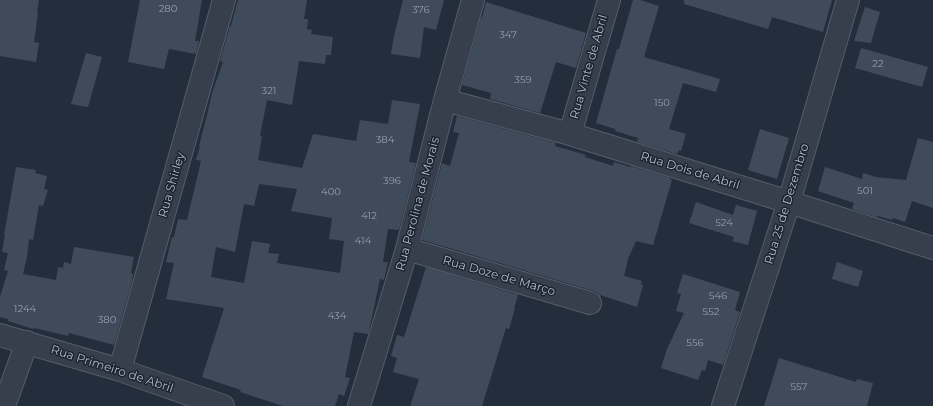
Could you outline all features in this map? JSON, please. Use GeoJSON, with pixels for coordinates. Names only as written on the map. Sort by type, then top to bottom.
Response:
{"type":"FeatureCollection","features":[{"type":"Feature","properties":{"kind":"street","name":"Rua Shirley"},"geometry":{"type":"LineString","coordinates":[[120,370],[224,0]]}},
{"type":"Feature","properties":{"kind":"street","name":"Rua Perolina de Morais"},"geometry":{"type":"LineString","coordinates":[[359,406],[407,249],[445,100],[474,0]]}},
{"type":"Feature","properties":{"kind":"street","name":"Rua Vinte de Abril"},"geometry":{"type":"LineString","coordinates":[[570,134],[609,0]]}},
{"type":"Feature","properties":{"kind":"street","name":"Rua 25 de Dezembro"},"geometry":{"type":"LineString","coordinates":[[723,406],[789,202],[848,0]]}},
{"type":"Feature","properties":{"kind":"street","name":"Rua Dois de Abril"},"geometry":{"type":"LineString","coordinates":[[445,100],[570,134],[933,248]]}},
{"type":"Feature","properties":{"kind":"street","name":"Rua Doze de Março"},"geometry":{"type":"LineString","coordinates":[[407,249],[590,302]]}},
{"type":"Feature","properties":{"kind":"street","name":"Rua Primeiro de Abril"},"geometry":{"type":"LineString","coordinates":[[0,335],[120,370],[223,406]]}},
{"type":"Feature","properties":{"kind":"street"},"geometry":{"type":"LineString","coordinates":[[4,406],[26,342]]}},
{"type":"Feature","properties":{"kind":"building"},"geometry":{"type":"Polygon","coordinates":[[[0,0],[39,0],[34,42],[39,43],[36,62],[0,56],[0,0]]]}},
{"type":"Feature","properties":{"kind":"building"},"geometry":{"type":"Polygon","coordinates":[[[140,0],[202,0],[195,41],[199,41],[196,54],[169,49],[164,69],[128,62],[140,0]]]}},
{"type":"Feature","properties":{"kind":"building"},"geometry":{"type":"Polygon","coordinates":[[[238,0],[307,0],[304,19],[308,19],[307,29],[312,30],[311,34],[333,37],[331,55],[326,55],[325,64],[299,61],[292,105],[267,100],[260,136],[262,137],[258,160],[302,168],[313,134],[356,141],[360,120],[388,124],[392,100],[420,104],[409,162],[416,163],[399,230],[388,229],[383,262],[388,262],[384,280],[380,279],[369,331],[368,334],[354,332],[345,377],[350,378],[344,396],[339,394],[335,406],[283,406],[240,392],[241,390],[202,377],[224,308],[166,299],[174,263],[166,262],[170,245],[172,237],[174,237],[178,219],[187,220],[201,161],[196,160],[199,146],[212,93],[223,62],[220,61],[238,0]],[[259,184],[254,206],[244,204],[235,252],[216,247],[211,277],[244,283],[252,241],[270,244],[268,253],[279,254],[277,263],[340,273],[344,241],[329,239],[332,218],[291,211],[297,189],[259,184]]]}},
{"type":"Feature","properties":{"kind":"building"},"geometry":{"type":"Polygon","coordinates":[[[403,0],[444,0],[436,30],[424,27],[420,58],[391,54],[403,0]]]}},
{"type":"Feature","properties":{"kind":"building"},"geometry":{"type":"Polygon","coordinates":[[[633,0],[640,0],[659,6],[644,57],[720,79],[716,92],[683,83],[669,129],[686,134],[681,151],[679,150],[677,154],[637,142],[638,138],[596,123],[617,49],[619,49],[633,0]]]}},
{"type":"Feature","properties":{"kind":"building"},"geometry":{"type":"Polygon","coordinates":[[[684,0],[832,0],[823,32],[772,17],[768,29],[684,4],[684,0]]]}},
{"type":"Feature","properties":{"kind":"building"},"geometry":{"type":"Polygon","coordinates":[[[486,2],[586,33],[576,68],[556,62],[540,113],[490,99],[491,93],[462,85],[486,2]]]}},
{"type":"Feature","properties":{"kind":"building"},"geometry":{"type":"Polygon","coordinates":[[[865,7],[880,12],[871,43],[854,41],[865,7]]]}},
{"type":"Feature","properties":{"kind":"building"},"geometry":{"type":"Polygon","coordinates":[[[861,48],[928,67],[922,87],[855,68],[861,48]]]}},
{"type":"Feature","properties":{"kind":"building"},"geometry":{"type":"Polygon","coordinates":[[[86,53],[102,57],[88,107],[71,104],[86,53]]]}},
{"type":"Feature","properties":{"kind":"building"},"geometry":{"type":"Polygon","coordinates":[[[457,116],[556,143],[555,146],[586,155],[585,157],[613,166],[614,162],[631,166],[670,178],[672,180],[653,245],[636,241],[628,259],[624,276],[642,281],[641,284],[643,285],[637,307],[600,296],[594,291],[422,240],[442,163],[450,166],[459,133],[453,132],[457,116]]]}},
{"type":"Feature","properties":{"kind":"building"},"geometry":{"type":"Polygon","coordinates":[[[760,129],[789,138],[777,179],[748,170],[760,129]]]}},
{"type":"Feature","properties":{"kind":"building"},"geometry":{"type":"Polygon","coordinates":[[[918,138],[933,142],[933,208],[912,201],[905,222],[893,218],[892,220],[877,217],[852,209],[854,203],[818,191],[825,167],[862,179],[863,173],[876,177],[906,180],[918,138]]]}},
{"type":"Feature","properties":{"kind":"building"},"geometry":{"type":"Polygon","coordinates":[[[16,167],[36,170],[35,173],[47,176],[44,189],[48,190],[43,206],[39,205],[33,240],[29,239],[23,274],[56,280],[58,267],[63,268],[64,262],[71,264],[74,247],[134,257],[131,273],[133,274],[132,281],[114,345],[69,333],[68,336],[33,329],[0,317],[0,297],[8,271],[4,270],[8,253],[2,252],[16,167]]]}},
{"type":"Feature","properties":{"kind":"building"},"geometry":{"type":"Polygon","coordinates":[[[696,202],[733,215],[736,205],[757,211],[748,245],[732,241],[734,237],[689,223],[696,202]]]}},
{"type":"Feature","properties":{"kind":"building"},"geometry":{"type":"Polygon","coordinates":[[[837,262],[863,271],[858,287],[832,279],[837,262]]]}},
{"type":"Feature","properties":{"kind":"building"},"geometry":{"type":"Polygon","coordinates":[[[426,267],[518,295],[509,329],[506,328],[482,406],[410,406],[419,379],[393,372],[397,358],[391,356],[397,335],[404,337],[426,267]]]}},
{"type":"Feature","properties":{"kind":"building"},"geometry":{"type":"Polygon","coordinates":[[[683,274],[740,292],[735,310],[740,312],[723,365],[708,360],[705,371],[702,370],[698,380],[661,368],[667,349],[684,313],[676,311],[681,294],[677,293],[683,274]]]}},
{"type":"Feature","properties":{"kind":"building"},"geometry":{"type":"Polygon","coordinates":[[[779,358],[856,382],[857,379],[873,383],[867,406],[764,406],[779,358]]]}}]}
